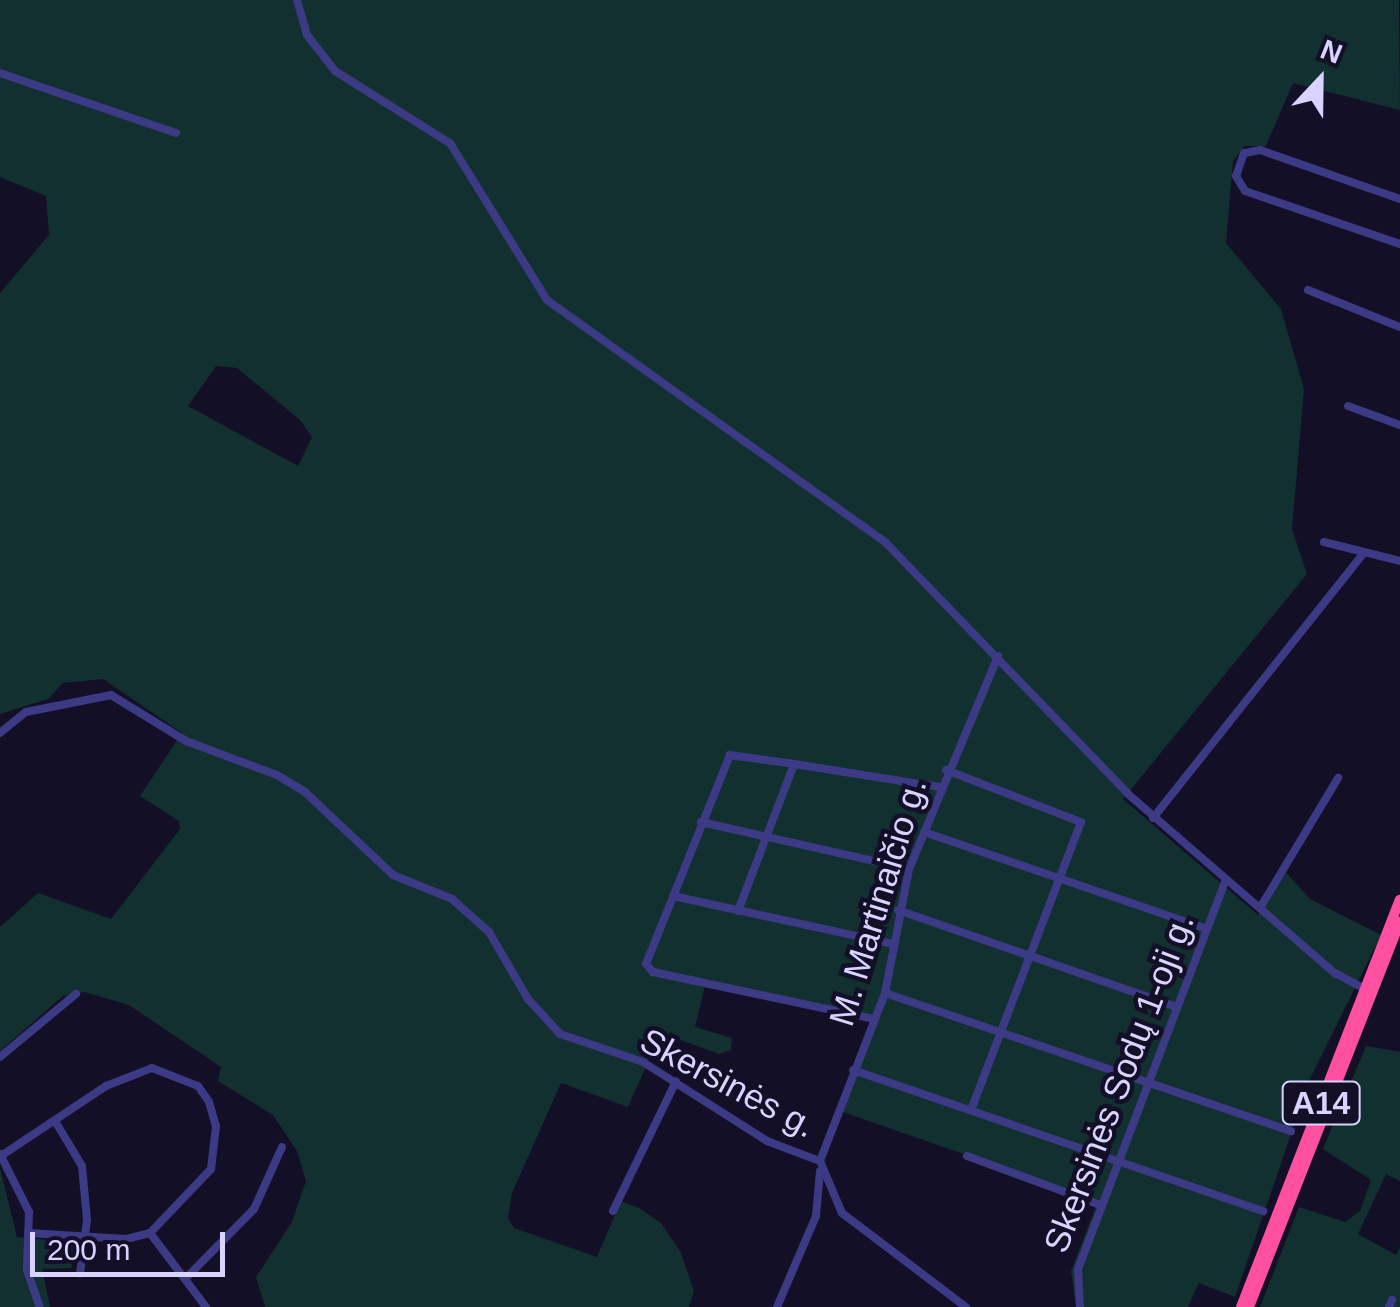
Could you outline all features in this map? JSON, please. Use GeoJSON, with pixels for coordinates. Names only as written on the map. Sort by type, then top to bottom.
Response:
{"type":"FeatureCollection","features":[{"type":"Feature","properties":{"kind":"highway","name":"A14"},"geometry":{"type":"LineString","coordinates":[[1241,1307],[1400,900]]}},
{"type":"Feature","properties":{"kind":"highway","name":"A14"},"geometry":{"type":"LineString","coordinates":[[1250,1307],[1400,922]]}},
{"type":"Feature","properties":{"kind":"street"},"geometry":{"type":"LineString","coordinates":[[297,0],[308,35],[334,71],[450,143],[546,300],[886,542],[1154,818],[1364,990]]}},
{"type":"Feature","properties":{"kind":"street"},"geometry":{"type":"LineString","coordinates":[[0,73],[176,133]]}},
{"type":"Feature","properties":{"kind":"street"},"geometry":{"type":"LineString","coordinates":[[1400,198],[1260,150],[1248,150],[1236,180],[1246,191],[1400,244]]}},
{"type":"Feature","properties":{"kind":"street"},"geometry":{"type":"LineString","coordinates":[[1308,290],[1400,327]]}},
{"type":"Feature","properties":{"kind":"street"},"geometry":{"type":"LineString","coordinates":[[1348,406],[1400,425]]}},
{"type":"Feature","properties":{"kind":"street"},"geometry":{"type":"LineString","coordinates":[[1324,542],[1362,555],[1400,561]]}},
{"type":"Feature","properties":{"kind":"street"},"geometry":{"type":"LineString","coordinates":[[1154,818],[1362,555]]}},
{"type":"Feature","properties":{"kind":"street","name":"M. Martinaičio g."},"geometry":{"type":"LineString","coordinates":[[777,1307],[816,1216],[820,1166],[885,993],[898,910],[909,869],[946,770],[998,656]]}},
{"type":"Feature","properties":{"kind":"street","name":"Skersinės g."},"geometry":{"type":"LineString","coordinates":[[0,733],[26,712],[112,696],[186,742],[277,775],[305,792],[393,875],[452,900],[489,932],[528,999],[560,1034],[644,1062],[767,1141],[820,1166],[848,1218],[966,1307]]}},
{"type":"Feature","properties":{"kind":"street"},"geometry":{"type":"LineString","coordinates":[[874,1020],[648,969],[672,896],[730,754],[940,787]]}},
{"type":"Feature","properties":{"kind":"street"},"geometry":{"type":"LineString","coordinates":[[738,911],[794,764]]}},
{"type":"Feature","properties":{"kind":"street"},"geometry":{"type":"LineString","coordinates":[[946,770],[1081,822],[971,1110]]}},
{"type":"Feature","properties":{"kind":"street"},"geometry":{"type":"LineString","coordinates":[[1260,908],[1338,778]]}},
{"type":"Feature","properties":{"kind":"street"},"geometry":{"type":"LineString","coordinates":[[701,822],[909,869]]}},
{"type":"Feature","properties":{"kind":"street"},"geometry":{"type":"LineString","coordinates":[[924,832],[1205,928]]}},
{"type":"Feature","properties":{"kind":"street","name":"Skersinės Sodų 1-oji g."},"geometry":{"type":"LineString","coordinates":[[1080,1307],[1076,1278],[1100,1205],[1226,880]]}},
{"type":"Feature","properties":{"kind":"street"},"geometry":{"type":"LineString","coordinates":[[672,896],[894,944]]}},
{"type":"Feature","properties":{"kind":"street"},"geometry":{"type":"LineString","coordinates":[[898,910],[1174,1006]]}},
{"type":"Feature","properties":{"kind":"street"},"geometry":{"type":"LineString","coordinates":[[885,993],[1290,1132]]}},
{"type":"Feature","properties":{"kind":"street"},"geometry":{"type":"LineString","coordinates":[[0,1057],[76,994]]}},
{"type":"Feature","properties":{"kind":"street"},"geometry":{"type":"LineString","coordinates":[[28,1233],[85,1238],[150,1233],[211,1169],[216,1126],[198,1086],[152,1068],[126,1075],[0,1155],[26,1203],[26,1270],[40,1307]]}},
{"type":"Feature","properties":{"kind":"street"},"geometry":{"type":"LineString","coordinates":[[853,1070],[1263,1211]]}},
{"type":"Feature","properties":{"kind":"street"},"geometry":{"type":"LineString","coordinates":[[614,1211],[676,1081]]}},
{"type":"Feature","properties":{"kind":"street"},"geometry":{"type":"LineString","coordinates":[[55,1121],[82,1166],[85,1238],[80,1274]]}},
{"type":"Feature","properties":{"kind":"street"},"geometry":{"type":"LineString","coordinates":[[187,1278],[254,1209],[282,1147]]}},
{"type":"Feature","properties":{"kind":"street"},"geometry":{"type":"LineString","coordinates":[[966,1156],[1100,1205]]}},
{"type":"Feature","properties":{"kind":"street"},"geometry":{"type":"LineString","coordinates":[[150,1233],[206,1307]]}},
{"type":"Feature","properties":{"kind":"green space"},"geometry":{"type":"Polygon","coordinates":[[[0,0],[1399,0],[1400,110],[1293,83],[1266,146],[1245,146],[1233,161],[1226,243],[1281,309],[1304,389],[1292,529],[1307,574],[1123,799],[1258,915],[1285,871],[1310,899],[1381,935],[1310,1079],[1235,1297],[1199,1283],[1188,1307],[1076,1307],[1071,1271],[1098,1201],[840,1111],[875,1023],[705,986],[695,1027],[732,1038],[731,1050],[719,1054],[661,1033],[628,1107],[561,1083],[512,1193],[508,1218],[514,1228],[597,1257],[621,1201],[639,1208],[661,1223],[680,1251],[694,1291],[689,1307],[265,1307],[256,1277],[292,1222],[306,1181],[297,1151],[273,1115],[218,1081],[221,1067],[129,1005],[84,992],[63,996],[0,1051],[0,927],[38,893],[111,919],[180,829],[179,821],[140,796],[182,733],[103,679],[63,683],[48,699],[0,714],[0,293],[49,235],[46,196],[0,177],[0,0]],[[216,366],[188,406],[298,466],[312,437],[300,420],[237,368],[216,366]]]}},
{"type":"Feature","properties":{"kind":"green space"},"geometry":{"type":"Polygon","coordinates":[[[1366,1046],[1400,1052],[1400,1181],[1386,1174],[1358,1234],[1396,1255],[1400,1246],[1400,1307],[1260,1307],[1299,1207],[1345,1222],[1360,1211],[1371,1180],[1323,1149],[1366,1046]]]}},
{"type":"Feature","properties":{"kind":"green space"},"geometry":{"type":"Polygon","coordinates":[[[0,1168],[17,1237],[77,1243],[71,1268],[42,1269],[50,1307],[0,1307],[0,1168]]]}}]}
